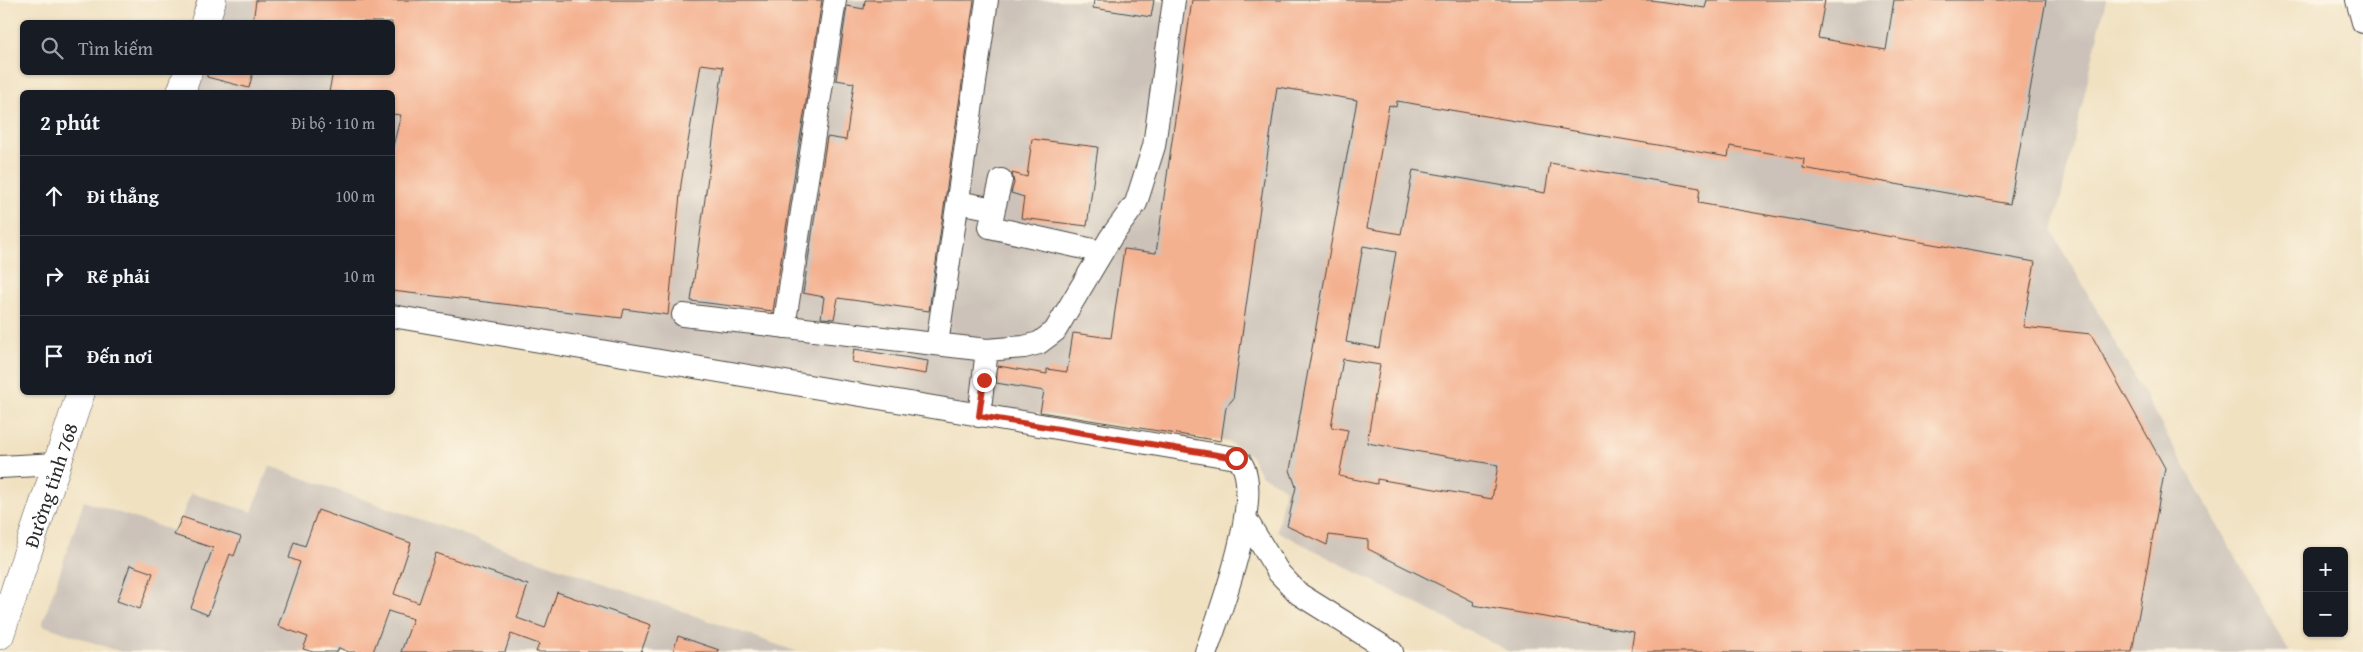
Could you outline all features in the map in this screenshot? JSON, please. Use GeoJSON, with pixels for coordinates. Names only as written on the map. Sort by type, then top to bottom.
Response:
{"type":"FeatureCollection","features":[{"type":"Feature","properties":{"kind":"main road"},"geometry":{"type":"LineString","coordinates":[[206,20],[212,0]]}},
{"type":"Feature","properties":{"kind":"main road"},"geometry":{"type":"LineString","coordinates":[[182,90],[187,75]]}},
{"type":"Feature","properties":{"kind":"main road","name":"Đường tỉnh 768"},"geometry":{"type":"LineString","coordinates":[[0,635],[80,395]]}},
{"type":"Feature","properties":{"kind":"street"},"geometry":{"type":"LineString","coordinates":[[784,326],[835,0]]}},
{"type":"Feature","properties":{"kind":"street"},"geometry":{"type":"LineString","coordinates":[[937,344],[987,0]]}},
{"type":"Feature","properties":{"kind":"street"},"geometry":{"type":"LineString","coordinates":[[683,315],[987,350],[1024,347],[1039,343],[1055,330],[1111,237],[1136,203],[1154,146],[1174,0]]}},
{"type":"Feature","properties":{"kind":"street"},"geometry":{"type":"LineString","coordinates":[[2357,0],[2363,22]]}},
{"type":"Feature","properties":{"kind":"street"},"geometry":{"type":"LineString","coordinates":[[1001,180],[990,226],[1102,252]]}},
{"type":"Feature","properties":{"kind":"street"},"geometry":{"type":"LineString","coordinates":[[958,202],[994,209]]}},
{"type":"Feature","properties":{"kind":"street"},"geometry":{"type":"LineString","coordinates":[[395,317],[1236,458],[1243,462],[1246,472],[1247,521],[1219,617],[1206,652]]}},
{"type":"Feature","properties":{"kind":"street"},"geometry":{"type":"LineString","coordinates":[[979,416],[987,350]]}},
{"type":"Feature","properties":{"kind":"street"},"geometry":{"type":"LineString","coordinates":[[0,467],[57,464]]}},
{"type":"Feature","properties":{"kind":"street"},"geometry":{"type":"LineString","coordinates":[[1247,521],[1278,573],[1299,594],[1392,652]]}},
{"type":"Feature","properties":{"kind":"shaded area"},"geometry":{"type":"Polygon","coordinates":[[[219,0],[2106,0],[2053,232],[2289,652],[1510,652],[1277,531],[1285,488],[1261,475],[1250,455],[1228,442],[1025,411],[995,419],[395,316],[395,90],[189,90],[194,75],[395,75],[395,20],[213,20],[219,0]]]}},
{"type":"Feature","properties":{"kind":"shaded area"},"geometry":{"type":"Polygon","coordinates":[[[269,466],[798,652],[121,652],[42,625],[84,501],[176,532],[191,493],[252,512],[269,466]]]}},
{"type":"Feature","properties":{"kind":"building"},"geometry":{"type":"Polygon","coordinates":[[[256,0],[822,0],[773,311],[691,301],[723,67],[701,64],[681,184],[668,315],[624,309],[622,318],[395,291],[395,138],[401,115],[395,114],[395,90],[329,90],[332,75],[395,75],[395,20],[253,20],[256,0]]]}},
{"type":"Feature","properties":{"kind":"building"},"geometry":{"type":"Polygon","coordinates":[[[865,0],[974,0],[929,311],[838,298],[834,319],[821,318],[824,297],[803,293],[827,137],[846,140],[854,83],[836,80],[847,6],[864,9],[865,0]]]}},
{"type":"Feature","properties":{"kind":"building"},"geometry":{"type":"Polygon","coordinates":[[[1094,0],[1154,0],[1151,17],[1093,8],[1094,0]]]}},
{"type":"Feature","properties":{"kind":"building"},"geometry":{"type":"Polygon","coordinates":[[[1192,0],[1651,0],[1705,8],[1707,0],[1825,0],[1818,38],[1886,50],[1894,0],[2046,0],[2010,204],[1803,168],[1804,159],[1730,146],[1728,157],[1397,101],[1396,107],[1389,105],[1367,228],[1401,234],[1413,170],[1545,193],[1550,163],[1700,188],[1698,203],[2035,262],[2023,327],[2091,334],[2165,468],[2132,652],[1631,652],[1634,632],[1473,605],[1474,602],[1368,549],[1368,540],[1329,535],[1327,545],[1287,526],[1296,487],[1290,470],[1357,100],[1277,87],[1233,399],[1226,407],[1221,441],[1040,412],[1044,391],[996,383],[998,366],[1047,374],[1047,369],[1067,372],[1073,333],[1111,338],[1124,249],[1156,253],[1192,0]],[[1363,246],[1346,342],[1379,348],[1396,252],[1363,246]],[[1343,359],[1331,427],[1348,430],[1339,476],[1377,484],[1377,479],[1492,499],[1498,465],[1367,443],[1380,365],[1343,359]]]}},
{"type":"Feature","properties":{"kind":"building"},"geometry":{"type":"Polygon","coordinates":[[[207,75],[252,75],[249,88],[207,77],[207,75]]]}},
{"type":"Feature","properties":{"kind":"building"},"geometry":{"type":"Polygon","coordinates":[[[1032,139],[1098,147],[1087,226],[1021,218],[1024,197],[1011,193],[1014,183],[1012,173],[1027,177],[1032,139]]]}},
{"type":"Feature","properties":{"kind":"building"},"geometry":{"type":"Polygon","coordinates":[[[854,349],[928,361],[926,374],[852,362],[854,349]]]}},
{"type":"Feature","properties":{"kind":"building"},"geometry":{"type":"Polygon","coordinates":[[[318,510],[411,543],[394,594],[419,603],[436,553],[528,585],[517,618],[545,628],[557,592],[651,625],[641,652],[536,652],[539,644],[511,634],[505,652],[401,652],[413,619],[388,611],[373,652],[349,652],[339,648],[337,652],[313,652],[303,649],[308,637],[278,626],[300,562],[289,558],[294,542],[305,546],[318,510]]]}},
{"type":"Feature","properties":{"kind":"building"},"geometry":{"type":"Polygon","coordinates":[[[182,517],[241,537],[234,556],[230,554],[208,615],[191,608],[213,548],[174,535],[182,517]]]}},
{"type":"Feature","properties":{"kind":"building"},"geometry":{"type":"Polygon","coordinates":[[[130,565],[153,573],[140,609],[117,601],[130,565]]]}},
{"type":"Feature","properties":{"kind":"building"},"geometry":{"type":"Polygon","coordinates":[[[678,636],[719,650],[718,652],[673,652],[678,636]]]}},
{"type":"Feature","properties":{"kind":"route"},"geometry":{"type":"LineString","coordinates":[[984,380],[979,416],[1236,458]]}}]}
